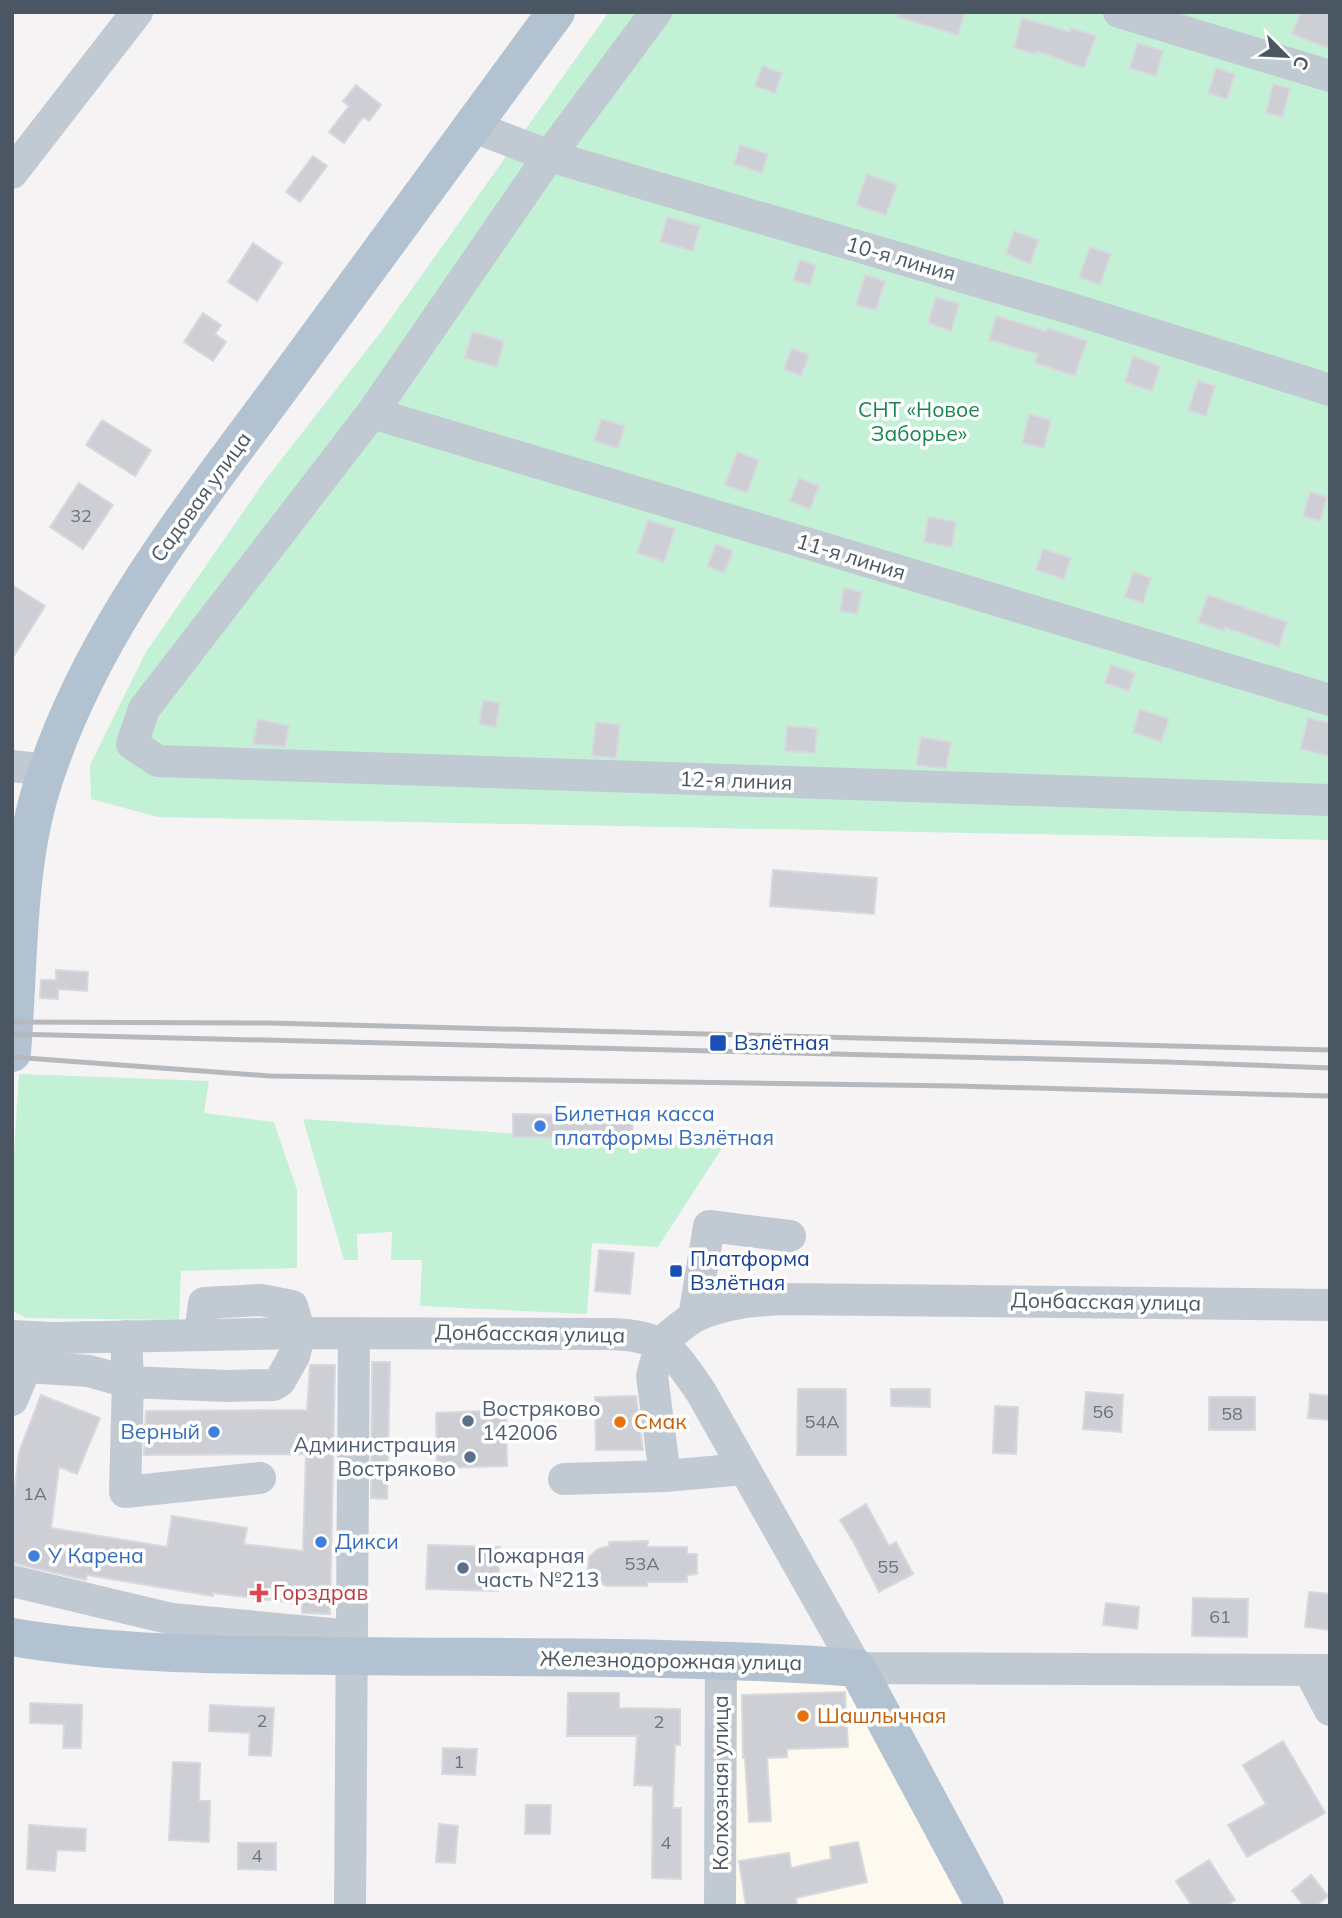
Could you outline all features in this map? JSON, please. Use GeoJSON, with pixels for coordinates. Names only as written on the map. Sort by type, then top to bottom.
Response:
{"type":"FeatureCollection","features":[{"type":"Feature","properties":{"kind":"main road","name":"Садовая улица"},"geometry":{"type":"LineString","coordinates":[[12,1053],[24,866],[33,819],[30,768],[66,721],[92,665],[146,574],[556,12]]}},
{"type":"Feature","properties":{"kind":"main road"},"geometry":{"type":"LineString","coordinates":[[12,1614],[116,1643],[159,1651]]}},
{"type":"Feature","properties":{"kind":"main road","name":"Железнодорожная улица"},"geometry":{"type":"LineString","coordinates":[[12,1637],[100,1648],[217,1654],[341,1645],[857,1668]]}},
{"type":"Feature","properties":{"kind":"main road"},"geometry":{"type":"LineString","coordinates":[[12,1654],[100,1648]]}},
{"type":"Feature","properties":{"kind":"main road"},"geometry":{"type":"LineString","coordinates":[[857,1668],[985,1906]]}},
{"type":"Feature","properties":{"kind":"street"},"geometry":{"type":"LineString","coordinates":[[12,173],[137,12]]}},
{"type":"Feature","properties":{"kind":"street"},"geometry":{"type":"LineString","coordinates":[[372,413],[549,156],[656,12]]}},
{"type":"Feature","properties":{"kind":"street"},"geometry":{"type":"LineString","coordinates":[[1119,12],[1330,76]]}},
{"type":"Feature","properties":{"kind":"street","name":"10-я линия"},"geometry":{"type":"LineString","coordinates":[[472,126],[549,156],[1076,310],[1330,390]]}},
{"type":"Feature","properties":{"kind":"street","name":"11-я линия"},"geometry":{"type":"LineString","coordinates":[[372,413],[1330,700]]}},
{"type":"Feature","properties":{"kind":"street","name":"12-я линия"},"geometry":{"type":"LineString","coordinates":[[372,413],[144,709],[132,744],[144,754],[158,761],[1330,800]]}},
{"type":"Feature","properties":{"kind":"street"},"geometry":{"type":"LineString","coordinates":[[694,1317],[709,1226],[790,1236]]}},
{"type":"Feature","properties":{"kind":"street","name":"Донбасская улица"},"geometry":{"type":"LineString","coordinates":[[23,1347],[126,1336],[300,1333],[610,1334],[643,1337],[661,1343],[694,1317],[720,1307],[744,1302],[781,1300],[1330,1304]]}},
{"type":"Feature","properties":{"kind":"street"},"geometry":{"type":"LineString","coordinates":[[12,1400],[23,1347],[49,1370],[89,1371],[128,1382],[273,1385],[280,1381],[293,1356],[300,1333]]}},
{"type":"Feature","properties":{"kind":"street"},"geometry":{"type":"LineString","coordinates":[[350,1906],[341,1645],[354,1333]]}},
{"type":"Feature","properties":{"kind":"street"},"geometry":{"type":"LineString","coordinates":[[126,1336],[128,1382],[125,1492],[260,1478]]}},
{"type":"Feature","properties":{"kind":"street"},"geometry":{"type":"LineString","coordinates":[[665,1476],[652,1376],[661,1343],[671,1351],[701,1392],[857,1668]]}},
{"type":"Feature","properties":{"kind":"street"},"geometry":{"type":"LineString","coordinates":[[564,1479],[665,1476],[744,1469]]}},
{"type":"Feature","properties":{"kind":"street"},"geometry":{"type":"LineString","coordinates":[[12,1581],[172,1619],[341,1645]]}},
{"type":"Feature","properties":{"kind":"street","name":"Колхозная улица"},"geometry":{"type":"LineString","coordinates":[[720,1906],[722,1660]]}},
{"type":"Feature","properties":{"kind":"street","name":"Железнодорожная улица"},"geometry":{"type":"LineString","coordinates":[[857,1668],[1319,1670]]}},
{"type":"Feature","properties":{"kind":"street"},"geometry":{"type":"LineString","coordinates":[[1319,1670],[1330,1710]]}},
{"type":"Feature","properties":{"kind":"shaded area"},"geometry":{"type":"Polygon","coordinates":[[[730,1676],[853,1683],[971,1906],[734,1906],[730,1676]]]}},
{"type":"Feature","properties":{"kind":"green space","name":"СНТ «Новое Заборье»"},"geometry":{"type":"Polygon","coordinates":[[[609,12],[1330,12],[1330,840],[158,817],[91,799],[90,765],[146,652],[266,479],[384,328],[609,12]]]}},
{"type":"Feature","properties":{"kind":"green space"},"geometry":{"type":"Polygon","coordinates":[[[19,1074],[209,1081],[204,1113],[274,1122],[297,1190],[297,1268],[181,1271],[179,1320],[26,1318],[15,1312],[12,1308],[12,1186],[19,1074]]]}},
{"type":"Feature","properties":{"kind":"green space"},"geometry":{"type":"Polygon","coordinates":[[[303,1119],[722,1148],[658,1247],[592,1243],[587,1314],[420,1306],[422,1260],[391,1260],[392,1232],[357,1234],[358,1260],[344,1260],[303,1119]]]}},
{"type":"Feature","properties":{"kind":"building"},"geometry":{"type":"Polygon","coordinates":[[[899,12],[965,12],[958,35],[898,17],[899,12]]]}},
{"type":"Feature","properties":{"kind":"building"},"geometry":{"type":"Polygon","coordinates":[[[1301,12],[1330,12],[1330,49],[1292,34],[1301,12]]]}},
{"type":"Feature","properties":{"kind":"building"},"geometry":{"type":"Polygon","coordinates":[[[1022,18],[1070,32],[1071,28],[1096,36],[1084,68],[1037,51],[1036,54],[1014,48],[1022,18]]]}},
{"type":"Feature","properties":{"kind":"building"},"geometry":{"type":"Polygon","coordinates":[[[1137,43],[1163,51],[1156,76],[1130,68],[1137,43]]]}},
{"type":"Feature","properties":{"kind":"building"},"geometry":{"type":"Polygon","coordinates":[[[762,66],[782,73],[775,93],[755,86],[762,66]]]}},
{"type":"Feature","properties":{"kind":"building"},"geometry":{"type":"Polygon","coordinates":[[[1216,68],[1235,74],[1227,99],[1208,93],[1216,68]]]}},
{"type":"Feature","properties":{"kind":"building"},"geometry":{"type":"Polygon","coordinates":[[[1273,84],[1290,88],[1283,117],[1266,113],[1273,84]]]}},
{"type":"Feature","properties":{"kind":"building"},"geometry":{"type":"Polygon","coordinates":[[[356,85],[381,105],[369,121],[363,117],[344,143],[329,132],[349,106],[343,101],[356,85]]]}},
{"type":"Feature","properties":{"kind":"building"},"geometry":{"type":"Polygon","coordinates":[[[740,145],[768,154],[762,173],[734,164],[740,145]]]}},
{"type":"Feature","properties":{"kind":"building"},"geometry":{"type":"Polygon","coordinates":[[[313,156],[327,166],[300,202],[286,192],[313,156]]]}},
{"type":"Feature","properties":{"kind":"building"},"geometry":{"type":"Polygon","coordinates":[[[867,174],[897,185],[886,215],[856,205],[867,174]]]}},
{"type":"Feature","properties":{"kind":"building"},"geometry":{"type":"Polygon","coordinates":[[[667,217],[700,226],[693,251],[660,242],[667,217]]]}},
{"type":"Feature","properties":{"kind":"building"},"geometry":{"type":"Polygon","coordinates":[[[1014,231],[1039,240],[1030,264],[1006,254],[1014,231]]]}},
{"type":"Feature","properties":{"kind":"building"},"geometry":{"type":"Polygon","coordinates":[[[253,243],[282,263],[257,301],[228,282],[253,243]]]}},
{"type":"Feature","properties":{"kind":"building"},"geometry":{"type":"Polygon","coordinates":[[[1090,247],[1111,254],[1100,285],[1079,277],[1090,247]]]}},
{"type":"Feature","properties":{"kind":"building"},"geometry":{"type":"Polygon","coordinates":[[[800,260],[816,265],[810,285],[793,280],[800,260]]]}},
{"type":"Feature","properties":{"kind":"building"},"geometry":{"type":"Polygon","coordinates":[[[865,275],[885,281],[876,310],[856,305],[865,275]]]}},
{"type":"Feature","properties":{"kind":"building"},"geometry":{"type":"Polygon","coordinates":[[[936,297],[959,304],[951,331],[928,323],[936,297]]]}},
{"type":"Feature","properties":{"kind":"building"},"geometry":{"type":"Polygon","coordinates":[[[203,313],[221,325],[215,334],[226,342],[213,361],[184,342],[203,313]]]}},
{"type":"Feature","properties":{"kind":"building"},"geometry":{"type":"Polygon","coordinates":[[[996,316],[1087,341],[1075,376],[1035,363],[1038,354],[989,340],[996,316]]]}},
{"type":"Feature","properties":{"kind":"building"},"geometry":{"type":"Polygon","coordinates":[[[472,332],[504,341],[497,367],[465,358],[472,332]]]}},
{"type":"Feature","properties":{"kind":"building"},"geometry":{"type":"Polygon","coordinates":[[[792,348],[809,355],[801,376],[784,369],[792,348]]]}},
{"type":"Feature","properties":{"kind":"building"},"geometry":{"type":"Polygon","coordinates":[[[1133,356],[1160,366],[1152,391],[1125,382],[1133,356]]]}},
{"type":"Feature","properties":{"kind":"building"},"geometry":{"type":"Polygon","coordinates":[[[1198,381],[1215,386],[1206,416],[1188,410],[1198,381]]]}},
{"type":"Feature","properties":{"kind":"building"},"geometry":{"type":"Polygon","coordinates":[[[1029,414],[1051,420],[1044,448],[1022,443],[1029,414]]]}},
{"type":"Feature","properties":{"kind":"building"},"geometry":{"type":"Polygon","coordinates":[[[601,419],[625,426],[618,448],[594,441],[601,419]]]}},
{"type":"Feature","properties":{"kind":"building"},"geometry":{"type":"Polygon","coordinates":[[[102,420],[151,450],[135,476],[86,445],[102,420]]]}},
{"type":"Feature","properties":{"kind":"building"},"geometry":{"type":"Polygon","coordinates":[[[737,452],[759,460],[747,493],[725,485],[737,452]]]}},
{"type":"Feature","properties":{"kind":"building"},"geometry":{"type":"Polygon","coordinates":[[[799,478],[819,486],[810,509],[790,501],[799,478]]]}},
{"type":"Feature","properties":{"kind":"building"},"geometry":{"type":"Polygon","coordinates":[[[79,483],[113,505],[83,549],[50,527],[79,483]]]}},
{"type":"Feature","properties":{"kind":"building"},"geometry":{"type":"Polygon","coordinates":[[[1310,492],[1327,497],[1320,521],[1303,516],[1310,492]]]}},
{"type":"Feature","properties":{"kind":"building"},"geometry":{"type":"Polygon","coordinates":[[[928,517],[956,522],[952,547],[924,542],[928,517]]]}},
{"type":"Feature","properties":{"kind":"building"},"geometry":{"type":"Polygon","coordinates":[[[648,520],[675,529],[664,562],[637,553],[648,520]]]}},
{"type":"Feature","properties":{"kind":"building"},"geometry":{"type":"Polygon","coordinates":[[[716,544],[733,551],[724,573],[707,566],[716,544]]]}},
{"type":"Feature","properties":{"kind":"building"},"geometry":{"type":"Polygon","coordinates":[[[1043,549],[1071,558],[1064,579],[1036,570],[1043,549]]]}},
{"type":"Feature","properties":{"kind":"building"},"geometry":{"type":"Polygon","coordinates":[[[1133,572],[1151,578],[1143,603],[1125,597],[1133,572]]]}},
{"type":"Feature","properties":{"kind":"building"},"geometry":{"type":"Polygon","coordinates":[[[12,585],[45,606],[12,659],[12,585]]]}},
{"type":"Feature","properties":{"kind":"building"},"geometry":{"type":"Polygon","coordinates":[[[844,588],[862,592],[857,614],[840,611],[844,588]]]}},
{"type":"Feature","properties":{"kind":"building"},"geometry":{"type":"Polygon","coordinates":[[[1208,595],[1287,622],[1279,647],[1225,627],[1224,631],[1198,622],[1208,595]]]}},
{"type":"Feature","properties":{"kind":"building"},"geometry":{"type":"Polygon","coordinates":[[[1111,665],[1135,673],[1129,691],[1105,683],[1111,665]]]}},
{"type":"Feature","properties":{"kind":"building"},"geometry":{"type":"Polygon","coordinates":[[[483,700],[500,703],[496,727],[479,724],[483,700]]]}},
{"type":"Feature","properties":{"kind":"building"},"geometry":{"type":"Polygon","coordinates":[[[1140,709],[1169,719],[1161,742],[1133,732],[1140,709]]]}},
{"type":"Feature","properties":{"kind":"building"},"geometry":{"type":"Polygon","coordinates":[[[1308,718],[1330,723],[1330,756],[1300,749],[1308,718]]]}},
{"type":"Feature","properties":{"kind":"building"},"geometry":{"type":"Polygon","coordinates":[[[258,719],[289,726],[285,747],[253,744],[258,719]]]}},
{"type":"Feature","properties":{"kind":"building"},"geometry":{"type":"Polygon","coordinates":[[[596,722],[620,725],[616,758],[592,756],[596,722]]]}},
{"type":"Feature","properties":{"kind":"building"},"geometry":{"type":"Polygon","coordinates":[[[787,726],[817,728],[815,753],[785,751],[787,726]]]}},
{"type":"Feature","properties":{"kind":"building"},"geometry":{"type":"Polygon","coordinates":[[[921,737],[951,742],[946,769],[916,765],[921,737]]]}},
{"type":"Feature","properties":{"kind":"building"},"geometry":{"type":"Polygon","coordinates":[[[773,870],[877,878],[874,914],[770,906],[773,870]]]}},
{"type":"Feature","properties":{"kind":"building"},"geometry":{"type":"Polygon","coordinates":[[[56,970],[88,972],[87,991],[58,989],[58,999],[40,998],[41,980],[56,980],[56,970]]]}},
{"type":"Feature","properties":{"kind":"building"},"geometry":{"type":"Polygon","coordinates":[[[513,1114],[633,1116],[632,1139],[513,1137],[513,1114]]]}},
{"type":"Feature","properties":{"kind":"building"},"geometry":{"type":"Polygon","coordinates":[[[599,1250],[634,1253],[630,1294],[595,1291],[599,1250]]]}},
{"type":"Feature","properties":{"kind":"building"},"geometry":{"type":"Polygon","coordinates":[[[372,1362],[390,1362],[387,1499],[371,1498],[372,1362]]]}},
{"type":"Feature","properties":{"kind":"building"},"geometry":{"type":"Polygon","coordinates":[[[310,1365],[335,1365],[330,1614],[302,1613],[302,1604],[213,1593],[213,1596],[87,1575],[86,1580],[12,1563],[12,1514],[19,1452],[41,1395],[100,1418],[77,1474],[59,1467],[51,1528],[167,1547],[172,1516],[247,1528],[244,1544],[303,1551],[306,1454],[144,1455],[146,1411],[307,1410],[310,1365]]]}},
{"type":"Feature","properties":{"kind":"building"},"geometry":{"type":"Polygon","coordinates":[[[798,1389],[846,1389],[846,1455],[797,1455],[798,1389]]]}},
{"type":"Feature","properties":{"kind":"building"},"geometry":{"type":"Polygon","coordinates":[[[891,1389],[930,1389],[930,1407],[891,1406],[891,1389]]]}},
{"type":"Feature","properties":{"kind":"building"},"geometry":{"type":"Polygon","coordinates":[[[1086,1392],[1123,1395],[1121,1432],[1083,1429],[1086,1392]]]}},
{"type":"Feature","properties":{"kind":"building"},"geometry":{"type":"Polygon","coordinates":[[[1310,1394],[1330,1396],[1330,1420],[1308,1418],[1310,1394]]]}},
{"type":"Feature","properties":{"kind":"building"},"geometry":{"type":"Polygon","coordinates":[[[636,1396],[643,1450],[596,1450],[595,1397],[636,1396]]]}},
{"type":"Feature","properties":{"kind":"building"},"geometry":{"type":"Polygon","coordinates":[[[1209,1397],[1255,1397],[1255,1430],[1209,1430],[1209,1397]]]}},
{"type":"Feature","properties":{"kind":"building"},"geometry":{"type":"Polygon","coordinates":[[[995,1406],[1018,1407],[1016,1454],[993,1453],[995,1406]]]}},
{"type":"Feature","properties":{"kind":"building"},"geometry":{"type":"Polygon","coordinates":[[[506,1412],[507,1466],[437,1468],[436,1413],[506,1412]]]}},
{"type":"Feature","properties":{"kind":"building"},"geometry":{"type":"Polygon","coordinates":[[[866,1504],[889,1546],[896,1542],[913,1574],[879,1592],[840,1520],[866,1504]]]}},
{"type":"Feature","properties":{"kind":"building"},"geometry":{"type":"Polygon","coordinates":[[[648,1541],[647,1547],[687,1547],[687,1554],[697,1554],[697,1574],[687,1575],[687,1582],[647,1582],[647,1586],[607,1586],[593,1580],[588,1569],[589,1557],[598,1549],[609,1546],[609,1542],[648,1541]]]}},
{"type":"Feature","properties":{"kind":"building","name":"Пожарная часть №213"},"geometry":{"type":"Polygon","coordinates":[[[428,1545],[500,1547],[498,1591],[426,1589],[428,1545]]]}},
{"type":"Feature","properties":{"kind":"building"},"geometry":{"type":"Polygon","coordinates":[[[1309,1592],[1330,1594],[1330,1630],[1305,1627],[1309,1592]]]}},
{"type":"Feature","properties":{"kind":"building"},"geometry":{"type":"Polygon","coordinates":[[[1193,1598],[1248,1599],[1247,1637],[1192,1636],[1193,1598]]]}},
{"type":"Feature","properties":{"kind":"building"},"geometry":{"type":"Polygon","coordinates":[[[1106,1603],[1139,1607],[1137,1629],[1103,1625],[1106,1603]]]}},
{"type":"Feature","properties":{"kind":"building"},"geometry":{"type":"Polygon","coordinates":[[[845,1692],[848,1747],[787,1749],[787,1757],[767,1758],[771,1821],[749,1822],[743,1758],[742,1695],[845,1692]]]}},
{"type":"Feature","properties":{"kind":"building"},"geometry":{"type":"Polygon","coordinates":[[[568,1693],[619,1693],[619,1708],[680,1709],[680,1745],[675,1745],[673,1808],[681,1808],[681,1879],[652,1878],[653,1786],[634,1785],[637,1736],[567,1736],[568,1693]]]}},
{"type":"Feature","properties":{"kind":"building"},"geometry":{"type":"Polygon","coordinates":[[[30,1703],[82,1705],[81,1748],[63,1748],[64,1724],[30,1723],[30,1703]]]}},
{"type":"Feature","properties":{"kind":"building"},"geometry":{"type":"Polygon","coordinates":[[[210,1705],[274,1708],[271,1756],[249,1755],[250,1733],[209,1731],[210,1705]]]}},
{"type":"Feature","properties":{"kind":"building"},"geometry":{"type":"Polygon","coordinates":[[[1283,1741],[1325,1813],[1247,1857],[1228,1825],[1266,1804],[1243,1765],[1283,1741]]]}},
{"type":"Feature","properties":{"kind":"building"},"geometry":{"type":"Polygon","coordinates":[[[443,1748],[477,1749],[475,1775],[442,1774],[443,1748]]]}},
{"type":"Feature","properties":{"kind":"building"},"geometry":{"type":"Polygon","coordinates":[[[173,1762],[200,1763],[199,1801],[210,1801],[209,1842],[169,1840],[173,1762]]]}},
{"type":"Feature","properties":{"kind":"building"},"geometry":{"type":"Polygon","coordinates":[[[526,1805],[551,1805],[550,1834],[525,1834],[526,1805]]]}},
{"type":"Feature","properties":{"kind":"building"},"geometry":{"type":"Polygon","coordinates":[[[439,1824],[458,1826],[455,1863],[436,1862],[439,1824]]]}},
{"type":"Feature","properties":{"kind":"building"},"geometry":{"type":"Polygon","coordinates":[[[29,1825],[86,1829],[85,1851],[57,1850],[55,1871],[27,1869],[29,1825]]]}},
{"type":"Feature","properties":{"kind":"building"},"geometry":{"type":"Polygon","coordinates":[[[858,1842],[867,1882],[796,1898],[797,1906],[746,1906],[739,1861],[789,1853],[791,1868],[831,1859],[830,1847],[858,1842]]]}},
{"type":"Feature","properties":{"kind":"building"},"geometry":{"type":"Polygon","coordinates":[[[238,1843],[276,1843],[276,1870],[238,1869],[238,1843]]]}},
{"type":"Feature","properties":{"kind":"building"},"geometry":{"type":"Polygon","coordinates":[[[1209,1860],[1235,1900],[1226,1906],[1192,1906],[1176,1881],[1209,1860]]]}},
{"type":"Feature","properties":{"kind":"building"},"geometry":{"type":"Polygon","coordinates":[[[1311,1875],[1328,1896],[1316,1906],[1304,1906],[1292,1891],[1311,1875]]]}},
{"type":"Feature","properties":{"kind":"railway"},"geometry":{"type":"LineString","coordinates":[[12,1022],[269,1023],[1330,1050]]}},
{"type":"Feature","properties":{"kind":"railway"},"geometry":{"type":"LineString","coordinates":[[12,1034],[1330,1068]]}},
{"type":"Feature","properties":{"kind":"railway"},"geometry":{"type":"LineString","coordinates":[[12,1057],[270,1076],[957,1086],[1330,1096]]}},
{"type":"Feature","properties":{"kind":"place","name":"Взлётная"},"geometry":{"type":"Point","coordinates":[718,1043]}},
{"type":"Feature","properties":{"kind":"place","name":"Билетная касса платформы Взлётная"},"geometry":{"type":"Point","coordinates":[540,1126]}},
{"type":"Feature","properties":{"kind":"place","name":"Платформа Взлётная"},"geometry":{"type":"Point","coordinates":[676,1271]}},
{"type":"Feature","properties":{"kind":"place","name":"Востряково 142006"},"geometry":{"type":"Point","coordinates":[468,1421]}},
{"type":"Feature","properties":{"kind":"place","name":"Смак"},"geometry":{"type":"Point","coordinates":[620,1422]}},
{"type":"Feature","properties":{"kind":"place","name":"Верный"},"geometry":{"type":"Point","coordinates":[214,1432]}},
{"type":"Feature","properties":{"kind":"place","name":"Администрация Востряково"},"geometry":{"type":"Point","coordinates":[470,1457]}},
{"type":"Feature","properties":{"kind":"place","name":"Дикси"},"geometry":{"type":"Point","coordinates":[321,1542]}},
{"type":"Feature","properties":{"kind":"place","name":"У Карена"},"geometry":{"type":"Point","coordinates":[34,1556]}},
{"type":"Feature","properties":{"kind":"place","name":"Пожарная часть №213"},"geometry":{"type":"Point","coordinates":[463,1568]}},
{"type":"Feature","properties":{"kind":"place","name":"Горздрав"},"geometry":{"type":"Point","coordinates":[259,1593]}},
{"type":"Feature","properties":{"kind":"place","name":"Шашлычная"},"geometry":{"type":"Point","coordinates":[803,1716]}}]}
